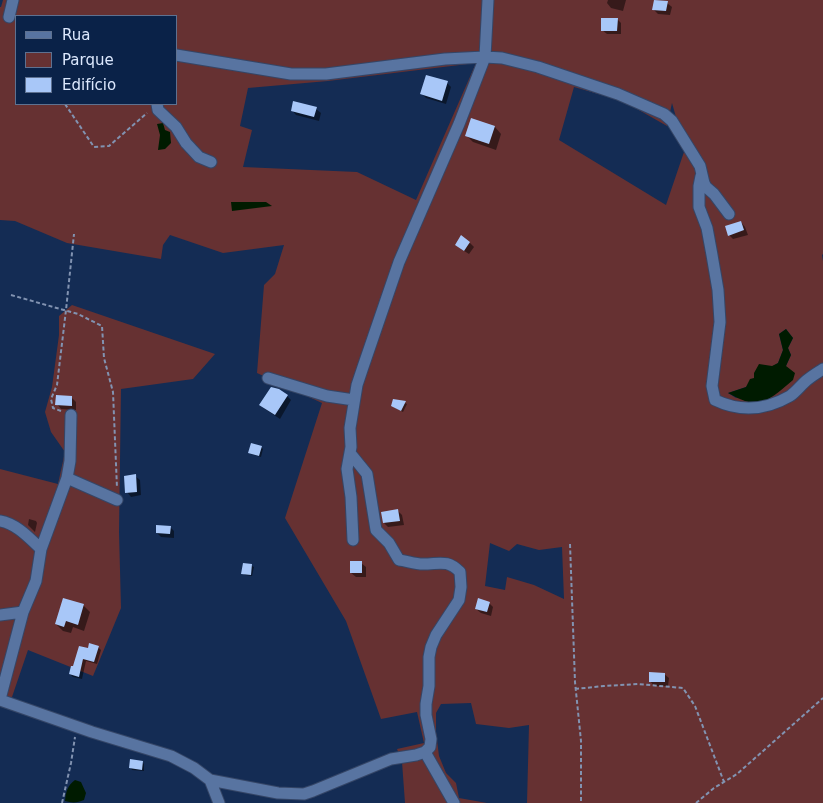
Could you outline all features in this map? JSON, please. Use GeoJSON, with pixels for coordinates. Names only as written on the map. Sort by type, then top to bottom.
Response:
{"type":"FeatureCollection","features":[{"type":"Feature","properties":{"kind":"street"},"geometry":{"type":"LineString","coordinates":[[8,17],[13,0]]}},
{"type":"Feature","properties":{"kind":"street"},"geometry":{"type":"LineString","coordinates":[[353,540],[348,469],[350,428],[354,400],[363,367],[399,262],[485,57],[488,0]]}},
{"type":"Feature","properties":{"kind":"street"},"geometry":{"type":"LineString","coordinates":[[178,55],[291,74],[326,74],[445,59],[485,57],[502,58],[538,67],[618,94],[664,114],[678,129],[700,166],[706,187],[714,194],[729,214]]}},
{"type":"Feature","properties":{"kind":"street"},"geometry":{"type":"LineString","coordinates":[[157,105],[158,110],[176,127],[186,143],[199,157],[211,162]]}},
{"type":"Feature","properties":{"kind":"street"},"geometry":{"type":"LineString","coordinates":[[702,174],[699,186],[699,207],[707,228],[712,255],[718,290],[720,322],[712,386],[715,400],[727,406],[751,408],[773,404],[791,395],[807,380],[823,369]]}},
{"type":"Feature","properties":{"kind":"street"},"geometry":{"type":"LineString","coordinates":[[268,378],[327,396],[354,400]]}},
{"type":"Feature","properties":{"kind":"street"},"geometry":{"type":"LineString","coordinates":[[71,415],[70,461],[67,478],[41,548],[36,581],[23,612],[0,700],[77,727],[172,756],[194,768],[210,780],[278,793],[304,794],[326,787],[391,759],[425,752],[430,747],[431,739],[426,710],[429,686],[428,657],[436,636],[459,600],[461,587],[460,572],[453,565],[442,562],[422,564],[399,560],[388,543],[376,530],[367,474],[350,454]]}},
{"type":"Feature","properties":{"kind":"street"},"geometry":{"type":"LineString","coordinates":[[67,478],[117,500]]}},
{"type":"Feature","properties":{"kind":"street"},"geometry":{"type":"LineString","coordinates":[[0,522],[16,527],[41,548]]}},
{"type":"Feature","properties":{"kind":"street"},"geometry":{"type":"LineString","coordinates":[[0,615],[23,612]]}},
{"type":"Feature","properties":{"kind":"street"},"geometry":{"type":"LineString","coordinates":[[425,752],[454,803]]}},
{"type":"Feature","properties":{"kind":"street"},"geometry":{"type":"LineString","coordinates":[[210,780],[219,803]]}},
{"type":"Feature","properties":{"kind":"path"},"geometry":{"type":"LineString","coordinates":[[66,105],[94,147],[109,146],[157,105]]}},
{"type":"Feature","properties":{"kind":"path"},"geometry":{"type":"LineString","coordinates":[[71,415],[53,408],[50,399],[56,385],[74,234]]}},
{"type":"Feature","properties":{"kind":"path"},"geometry":{"type":"LineString","coordinates":[[11,295],[78,314],[102,326],[104,358],[113,392],[117,500]]}},
{"type":"Feature","properties":{"kind":"path"},"geometry":{"type":"LineString","coordinates":[[570,544],[576,688],[581,741],[581,803]]}},
{"type":"Feature","properties":{"kind":"path"},"geometry":{"type":"LineString","coordinates":[[576,688],[638,684],[683,688],[695,706],[724,782]]}},
{"type":"Feature","properties":{"kind":"path"},"geometry":{"type":"LineString","coordinates":[[696,803],[714,788],[737,774],[823,698]]}},
{"type":"Feature","properties":{"kind":"path"},"geometry":{"type":"LineString","coordinates":[[62,803],[77,727]]}},
{"type":"Feature","properties":{"kind":"green space"},"geometry":{"type":"Polygon","coordinates":[[[3,0],[823,0],[823,803],[527,803],[529,725],[509,728],[476,724],[471,703],[441,704],[436,713],[439,756],[446,773],[456,783],[459,798],[487,803],[405,803],[402,762],[397,749],[424,743],[417,712],[381,719],[346,621],[285,518],[322,403],[257,373],[264,285],[275,274],[284,245],[223,253],[170,235],[163,245],[161,259],[67,243],[15,221],[0,220],[0,7],[3,0]],[[476,63],[328,81],[248,88],[240,126],[252,130],[243,167],[357,172],[416,200],[476,63]],[[574,87],[559,140],[666,205],[685,149],[672,103],[667,126],[623,101],[574,87]],[[786,329],[779,334],[783,350],[778,363],[754,379],[746,387],[728,393],[736,398],[786,366],[791,355],[788,348],[793,338],[786,329]],[[490,543],[485,586],[505,590],[507,577],[534,585],[564,599],[562,547],[539,550],[517,544],[509,551],[490,543]]]}},
{"type":"Feature","properties":{"kind":"green space"},"geometry":{"type":"Polygon","coordinates":[[[72,305],[215,354],[193,379],[121,389],[119,532],[121,608],[93,676],[28,650],[12,697],[0,699],[0,469],[58,484],[65,452],[51,432],[45,412],[52,387],[59,335],[59,316],[72,305]]]}},
{"type":"Feature","properties":{"kind":"shaded area"},"geometry":{"type":"Polygon","coordinates":[[[163,123],[165,130],[170,132],[171,143],[165,149],[158,150],[160,135],[157,124],[163,123]]]}},
{"type":"Feature","properties":{"kind":"shaded area"},"geometry":{"type":"Polygon","coordinates":[[[231,202],[266,202],[272,206],[232,211],[231,202]]]}},
{"type":"Feature","properties":{"kind":"shaded area"},"geometry":{"type":"Polygon","coordinates":[[[786,329],[793,338],[788,348],[791,355],[786,366],[795,373],[793,380],[770,398],[759,403],[745,401],[728,393],[746,387],[750,379],[754,378],[754,373],[759,364],[772,366],[778,363],[783,350],[779,334],[786,329]]]}},
{"type":"Feature","properties":{"kind":"shaded area"},"geometry":{"type":"Polygon","coordinates":[[[75,780],[81,782],[86,793],[84,800],[79,802],[65,801],[67,789],[75,780]]]}},
{"type":"Feature","properties":{"kind":"building"},"geometry":{"type":"Polygon","coordinates":[[[654,0],[668,1],[666,11],[652,10],[654,0]]]}},
{"type":"Feature","properties":{"kind":"building"},"geometry":{"type":"Polygon","coordinates":[[[601,18],[618,18],[617,31],[601,31],[601,18]]]}},
{"type":"Feature","properties":{"kind":"building"},"geometry":{"type":"Polygon","coordinates":[[[426,75],[448,81],[442,101],[420,94],[426,75]]]}},
{"type":"Feature","properties":{"kind":"building"},"geometry":{"type":"Polygon","coordinates":[[[293,101],[317,107],[314,117],[291,111],[293,101]]]}},
{"type":"Feature","properties":{"kind":"building"},"geometry":{"type":"Polygon","coordinates":[[[471,118],[495,126],[489,144],[465,136],[471,118]]]}},
{"type":"Feature","properties":{"kind":"building"},"geometry":{"type":"Polygon","coordinates":[[[741,221],[744,230],[728,236],[725,226],[741,221]]]}},
{"type":"Feature","properties":{"kind":"building"},"geometry":{"type":"Polygon","coordinates":[[[461,235],[470,242],[464,251],[455,245],[461,235]]]}},
{"type":"Feature","properties":{"kind":"building"},"geometry":{"type":"Polygon","coordinates":[[[271,387],[279,389],[288,395],[275,415],[259,405],[271,387]]]}},
{"type":"Feature","properties":{"kind":"building"},"geometry":{"type":"Polygon","coordinates":[[[56,395],[72,396],[72,406],[55,405],[56,395]]]}},
{"type":"Feature","properties":{"kind":"building"},"geometry":{"type":"Polygon","coordinates":[[[393,399],[406,401],[401,411],[391,406],[393,399]]]}},
{"type":"Feature","properties":{"kind":"building"},"geometry":{"type":"Polygon","coordinates":[[[251,443],[262,446],[259,456],[248,453],[251,443]]]}},
{"type":"Feature","properties":{"kind":"building"},"geometry":{"type":"Polygon","coordinates":[[[136,474],[137,492],[125,493],[124,476],[136,474]]]}},
{"type":"Feature","properties":{"kind":"building"},"geometry":{"type":"Polygon","coordinates":[[[398,509],[400,521],[383,523],[381,512],[398,509]]]}},
{"type":"Feature","properties":{"kind":"building"},"geometry":{"type":"Polygon","coordinates":[[[156,525],[171,526],[170,534],[156,533],[156,525]]]}},
{"type":"Feature","properties":{"kind":"building"},"geometry":{"type":"Polygon","coordinates":[[[350,561],[362,561],[362,573],[350,573],[350,561]]]}},
{"type":"Feature","properties":{"kind":"building"},"geometry":{"type":"Polygon","coordinates":[[[243,563],[252,564],[251,575],[241,574],[243,563]]]}},
{"type":"Feature","properties":{"kind":"building"},"geometry":{"type":"Polygon","coordinates":[[[63,598],[84,604],[78,625],[66,621],[64,627],[55,624],[63,598]]]}},
{"type":"Feature","properties":{"kind":"building"},"geometry":{"type":"Polygon","coordinates":[[[478,598],[490,602],[487,612],[475,609],[478,598]]]}},
{"type":"Feature","properties":{"kind":"building"},"geometry":{"type":"Polygon","coordinates":[[[89,643],[99,646],[94,662],[83,659],[79,677],[69,674],[79,646],[88,648],[89,643]]]}},
{"type":"Feature","properties":{"kind":"building"},"geometry":{"type":"Polygon","coordinates":[[[649,672],[665,673],[665,682],[649,682],[649,672]]]}},
{"type":"Feature","properties":{"kind":"building"},"geometry":{"type":"Polygon","coordinates":[[[130,759],[143,761],[142,770],[129,768],[130,759]]]}}]}
